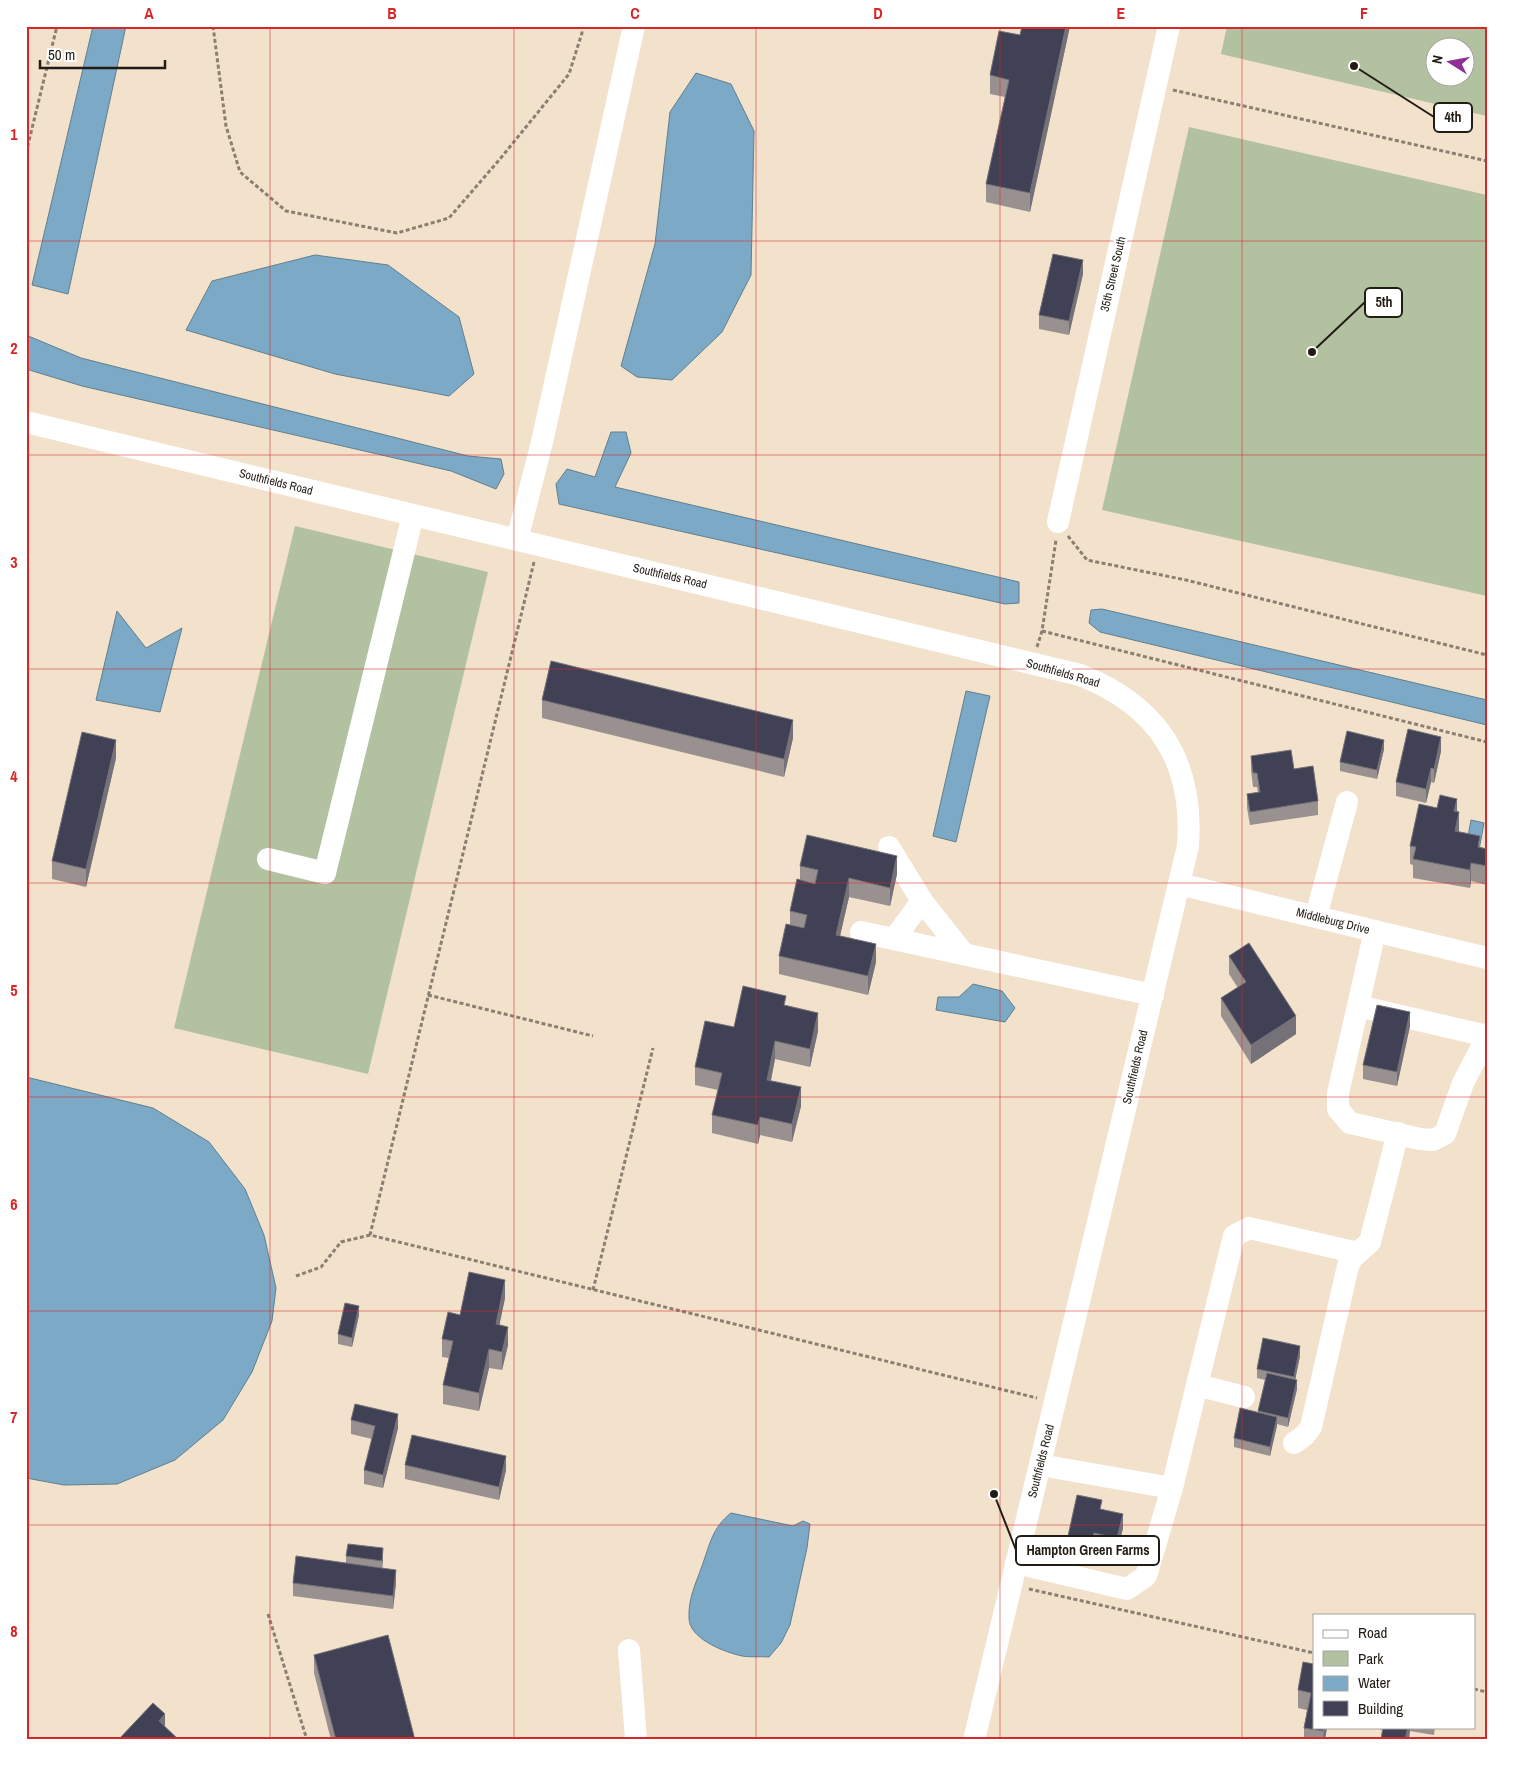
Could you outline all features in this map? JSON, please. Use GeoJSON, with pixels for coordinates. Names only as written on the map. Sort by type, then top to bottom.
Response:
{"type":"FeatureCollection","features":[{"type":"Feature","properties":{"kind":"street"},"geometry":{"type":"LineString","coordinates":[[528,542],[542,442],[634,26]]}},
{"type":"Feature","properties":{"kind":"street","name":"35th Street South"},"geometry":{"type":"LineString","coordinates":[[1058,522],[1169,26]]}},
{"type":"Feature","properties":{"kind":"street","name":"Southfields Road"},"geometry":{"type":"LineString","coordinates":[[26,422],[1080,675],[1103,684],[1124,696],[1159,730],[1172,751],[1182,773],[1188,797],[1190,821],[1188,846],[974,1740]]}},
{"type":"Feature","properties":{"kind":"street"},"geometry":{"type":"LineString","coordinates":[[268,859],[325,873],[413,515]]}},
{"type":"Feature","properties":{"kind":"street"},"geometry":{"type":"LineString","coordinates":[[1316,916],[1347,802]]}},
{"type":"Feature","properties":{"kind":"street"},"geometry":{"type":"LineString","coordinates":[[889,847],[922,900],[964,954]]}},
{"type":"Feature","properties":{"kind":"street","name":"Middleburg Drive"},"geometry":{"type":"LineString","coordinates":[[1179,884],[1487,958]]}},
{"type":"Feature","properties":{"kind":"street"},"geometry":{"type":"LineString","coordinates":[[894,939],[922,900]]}},
{"type":"Feature","properties":{"kind":"street"},"geometry":{"type":"LineString","coordinates":[[1358,1006],[1487,1036],[1463,1083],[1445,1134],[1433,1140],[1350,1123],[1338,1109],[1338,1093],[1375,931]]}},
{"type":"Feature","properties":{"kind":"street"},"geometry":{"type":"LineString","coordinates":[[861,932],[1153,995]]}},
{"type":"Feature","properties":{"kind":"street"},"geometry":{"type":"LineString","coordinates":[[1294,1443],[1305,1435],[1311,1426],[1348,1266],[1352,1258],[1370,1242],[1398,1134]]}},
{"type":"Feature","properties":{"kind":"street"},"geometry":{"type":"LineString","coordinates":[[1016,1563],[1126,1588],[1146,1576],[1172,1488],[1234,1236],[1249,1228],[1358,1253]]}},
{"type":"Feature","properties":{"kind":"street"},"geometry":{"type":"LineString","coordinates":[[1197,1385],[1244,1398]]}},
{"type":"Feature","properties":{"kind":"street"},"geometry":{"type":"LineString","coordinates":[[1040,1465],[1172,1488]]}},
{"type":"Feature","properties":{"kind":"street"},"geometry":{"type":"LineString","coordinates":[[629,1650],[636,1740]]}},
{"type":"Feature","properties":{"kind":"path"},"geometry":{"type":"LineString","coordinates":[[26,154],[57,26]]}},
{"type":"Feature","properties":{"kind":"path"},"geometry":{"type":"LineString","coordinates":[[213,26],[226,126],[240,172],[286,211],[397,233],[449,218],[500,160],[569,74],[582,33],[581,26]]}},
{"type":"Feature","properties":{"kind":"path"},"geometry":{"type":"LineString","coordinates":[[1156,86],[1487,161]]}},
{"type":"Feature","properties":{"kind":"path"},"geometry":{"type":"LineString","coordinates":[[1032,663],[1042,631],[1053,567],[1058,522]]}},
{"type":"Feature","properties":{"kind":"path"},"geometry":{"type":"LineString","coordinates":[[1058,522],[1086,560],[1186,580],[1487,655]]}},
{"type":"Feature","properties":{"kind":"path"},"geometry":{"type":"LineString","coordinates":[[370,1235],[428,995],[528,542]]}},
{"type":"Feature","properties":{"kind":"path"},"geometry":{"type":"LineString","coordinates":[[1042,631],[1487,742]]}},
{"type":"Feature","properties":{"kind":"path"},"geometry":{"type":"LineString","coordinates":[[428,995],[593,1036]]}},
{"type":"Feature","properties":{"kind":"path"},"geometry":{"type":"LineString","coordinates":[[593,1290],[653,1048]]}},
{"type":"Feature","properties":{"kind":"path"},"geometry":{"type":"LineString","coordinates":[[296,1276],[321,1267],[341,1242],[370,1235],[1055,1402]]}},
{"type":"Feature","properties":{"kind":"path"},"geometry":{"type":"LineString","coordinates":[[1011,1585],[1313,1653]]}},
{"type":"Feature","properties":{"kind":"path"},"geometry":{"type":"LineString","coordinates":[[268,1614],[306,1740]]}},
{"type":"Feature","properties":{"kind":"green space"},"geometry":{"type":"Polygon","coordinates":[[[1227,26],[1487,26],[1487,116],[1221,54],[1227,26]]]}},
{"type":"Feature","properties":{"kind":"green space"},"geometry":{"type":"Polygon","coordinates":[[[1189,127],[1487,195],[1487,596],[1102,510],[1189,127]]]}},
{"type":"Feature","properties":{"kind":"green space"},"geometry":{"type":"Polygon","coordinates":[[[295,526],[488,572],[368,1074],[174,1028],[295,526]]]}},
{"type":"Feature","properties":{"kind":"water"},"geometry":{"type":"Polygon","coordinates":[[[93,26],[126,26],[68,294],[32,285],[93,26]]]}},
{"type":"Feature","properties":{"kind":"water"},"geometry":{"type":"Polygon","coordinates":[[[696,73],[731,84],[754,131],[751,275],[722,332],[672,380],[637,377],[621,366],[655,244],[670,112],[696,73]]]}},
{"type":"Feature","properties":{"kind":"water"},"geometry":{"type":"Polygon","coordinates":[[[315,255],[388,265],[459,317],[474,374],[449,396],[335,374],[186,330],[212,281],[315,255]]]}},
{"type":"Feature","properties":{"kind":"water"},"geometry":{"type":"Polygon","coordinates":[[[26,335],[81,358],[468,456],[501,459],[504,474],[496,489],[451,471],[82,386],[26,369],[26,335]]]}},
{"type":"Feature","properties":{"kind":"water"},"geometry":{"type":"Polygon","coordinates":[[[611,432],[626,432],[631,453],[615,487],[1019,582],[1019,603],[1005,604],[559,504],[556,484],[567,469],[595,477],[611,432]]]}},
{"type":"Feature","properties":{"kind":"water"},"geometry":{"type":"Polygon","coordinates":[[[1102,609],[1487,700],[1487,725],[1100,632],[1089,623],[1091,610],[1102,609]]]}},
{"type":"Feature","properties":{"kind":"water"},"geometry":{"type":"Polygon","coordinates":[[[117,611],[146,648],[182,628],[160,712],[96,700],[117,611]]]}},
{"type":"Feature","properties":{"kind":"water"},"geometry":{"type":"Polygon","coordinates":[[[966,691],[990,696],[956,842],[933,836],[966,691]]]}},
{"type":"Feature","properties":{"kind":"water"},"geometry":{"type":"Polygon","coordinates":[[[1471,820],[1484,823],[1479,850],[1466,847],[1471,820]]]}},
{"type":"Feature","properties":{"kind":"water"},"geometry":{"type":"Polygon","coordinates":[[[973,984],[1002,991],[1015,1008],[1005,1022],[936,1010],[938,997],[959,997],[973,984]]]}},
{"type":"Feature","properties":{"kind":"water"},"geometry":{"type":"Polygon","coordinates":[[[26,1077],[153,1108],[209,1142],[245,1189],[264,1235],[276,1288],[272,1321],[252,1372],[223,1420],[175,1460],[117,1484],[64,1485],[26,1478],[26,1077]]]}},
{"type":"Feature","properties":{"kind":"water"},"geometry":{"type":"Polygon","coordinates":[[[731,1513],[793,1526],[803,1521],[810,1524],[807,1548],[790,1625],[781,1643],[769,1657],[742,1656],[715,1647],[694,1632],[690,1625],[689,1611],[691,1598],[710,1544],[720,1525],[731,1513]]]}},
{"type":"Feature","properties":{"kind":"building"},"geometry":{"type":"Polygon","coordinates":[[[1022,26],[1066,26],[1030,193],[986,184],[1009,80],[990,75],[999,31],[1020,35],[1022,26]]]}},
{"type":"Feature","properties":{"kind":"building"},"geometry":{"type":"Polygon","coordinates":[[[1053,254],[1083,260],[1069,321],[1039,315],[1053,254]]]}},
{"type":"Feature","properties":{"kind":"building"},"geometry":{"type":"Polygon","coordinates":[[[551,661],[793,720],[784,759],[542,700],[551,661]]]}},
{"type":"Feature","properties":{"kind":"building"},"geometry":{"type":"Polygon","coordinates":[[[1408,729],[1441,737],[1434,769],[1431,768],[1426,789],[1396,782],[1408,729]]]}},
{"type":"Feature","properties":{"kind":"building"},"geometry":{"type":"Polygon","coordinates":[[[1347,731],[1384,740],[1377,770],[1340,762],[1347,731]]]}},
{"type":"Feature","properties":{"kind":"building"},"geometry":{"type":"Polygon","coordinates":[[[82,732],[116,740],[86,869],[52,861],[82,732]]]}},
{"type":"Feature","properties":{"kind":"building"},"geometry":{"type":"Polygon","coordinates":[[[1291,750],[1294,769],[1313,766],[1318,801],[1250,812],[1247,794],[1260,792],[1257,773],[1253,773],[1251,756],[1291,750]]]}},
{"type":"Feature","properties":{"kind":"building"},"geometry":{"type":"Polygon","coordinates":[[[1440,795],[1457,799],[1454,811],[1459,812],[1455,831],[1480,836],[1478,847],[1487,849],[1487,866],[1471,863],[1470,870],[1413,859],[1416,847],[1410,846],[1419,804],[1437,808],[1440,795]]]}},
{"type":"Feature","properties":{"kind":"building"},"geometry":{"type":"Polygon","coordinates":[[[807,835],[897,856],[890,888],[849,878],[836,935],[876,944],[868,976],[779,956],[786,924],[804,928],[807,915],[790,911],[797,879],[815,884],[818,870],[800,866],[807,835]]]}},
{"type":"Feature","properties":{"kind":"building"},"geometry":{"type":"Polygon","coordinates":[[[1249,943],[1296,1016],[1251,1045],[1221,998],[1246,982],[1229,956],[1249,943]]]}},
{"type":"Feature","properties":{"kind":"building"},"geometry":{"type":"Polygon","coordinates":[[[743,986],[786,996],[784,1005],[818,1013],[810,1049],[775,1041],[767,1080],[801,1087],[792,1124],[760,1117],[758,1125],[712,1115],[722,1073],[695,1067],[705,1021],[734,1027],[743,986]]]}},
{"type":"Feature","properties":{"kind":"building"},"geometry":{"type":"Polygon","coordinates":[[[1377,1005],[1410,1012],[1397,1072],[1363,1065],[1377,1005]]]}},
{"type":"Feature","properties":{"kind":"building"},"geometry":{"type":"Polygon","coordinates":[[[469,1272],[505,1280],[496,1324],[508,1327],[502,1352],[489,1349],[479,1393],[443,1385],[453,1341],[442,1339],[448,1312],[460,1315],[469,1272]]]}},
{"type":"Feature","properties":{"kind":"building"},"geometry":{"type":"Polygon","coordinates":[[[345,1303],[359,1306],[352,1338],[338,1334],[345,1303]]]}},
{"type":"Feature","properties":{"kind":"building"},"geometry":{"type":"Polygon","coordinates":[[[1263,1338],[1300,1346],[1294,1377],[1257,1369],[1263,1338]]]}},
{"type":"Feature","properties":{"kind":"building"},"geometry":{"type":"Polygon","coordinates":[[[1267,1373],[1297,1380],[1288,1418],[1258,1411],[1267,1373]]]}},
{"type":"Feature","properties":{"kind":"building"},"geometry":{"type":"Polygon","coordinates":[[[355,1404],[398,1414],[383,1475],[364,1470],[375,1426],[351,1420],[355,1404]]]}},
{"type":"Feature","properties":{"kind":"building"},"geometry":{"type":"Polygon","coordinates":[[[1240,1408],[1277,1417],[1270,1447],[1234,1438],[1240,1408]]]}},
{"type":"Feature","properties":{"kind":"building"},"geometry":{"type":"Polygon","coordinates":[[[412,1435],[506,1456],[499,1487],[405,1465],[412,1435]]]}},
{"type":"Feature","properties":{"kind":"building"},"geometry":{"type":"Polygon","coordinates":[[[1077,1495],[1102,1500],[1100,1509],[1123,1514],[1117,1538],[1094,1533],[1092,1541],[1068,1536],[1077,1495]]]}},
{"type":"Feature","properties":{"kind":"building"},"geometry":{"type":"Polygon","coordinates":[[[348,1544],[383,1548],[382,1561],[346,1556],[348,1544]]]}},
{"type":"Feature","properties":{"kind":"building"},"geometry":{"type":"Polygon","coordinates":[[[296,1556],[396,1570],[393,1596],[293,1583],[296,1556]]]}},
{"type":"Feature","properties":{"kind":"building"},"geometry":{"type":"Polygon","coordinates":[[[388,1635],[415,1740],[336,1740],[314,1655],[388,1635]]]}},
{"type":"Feature","properties":{"kind":"building"},"geometry":{"type":"Polygon","coordinates":[[[1303,1662],[1313,1664],[1313,1728],[1324,1728],[1323,1731],[1304,1728],[1311,1693],[1298,1690],[1303,1662]]]}},
{"type":"Feature","properties":{"kind":"building"},"geometry":{"type":"Polygon","coordinates":[[[153,1703],[165,1714],[159,1721],[179,1740],[118,1740],[153,1703]]]}},
{"type":"Feature","properties":{"kind":"building"},"geometry":{"type":"Polygon","coordinates":[[[1383,1728],[1408,1728],[1405,1740],[1372,1740],[1373,1738],[1381,1739],[1383,1728]]]}},
{"type":"Feature","properties":{"kind":"place","name":"4th"},"geometry":{"type":"Point","coordinates":[1354,66]}},
{"type":"Feature","properties":{"kind":"place","name":"5th"},"geometry":{"type":"Point","coordinates":[1312,352]}},
{"type":"Feature","properties":{"kind":"place","name":"Hampton Green Farms"},"geometry":{"type":"Point","coordinates":[994,1494]}}]}
